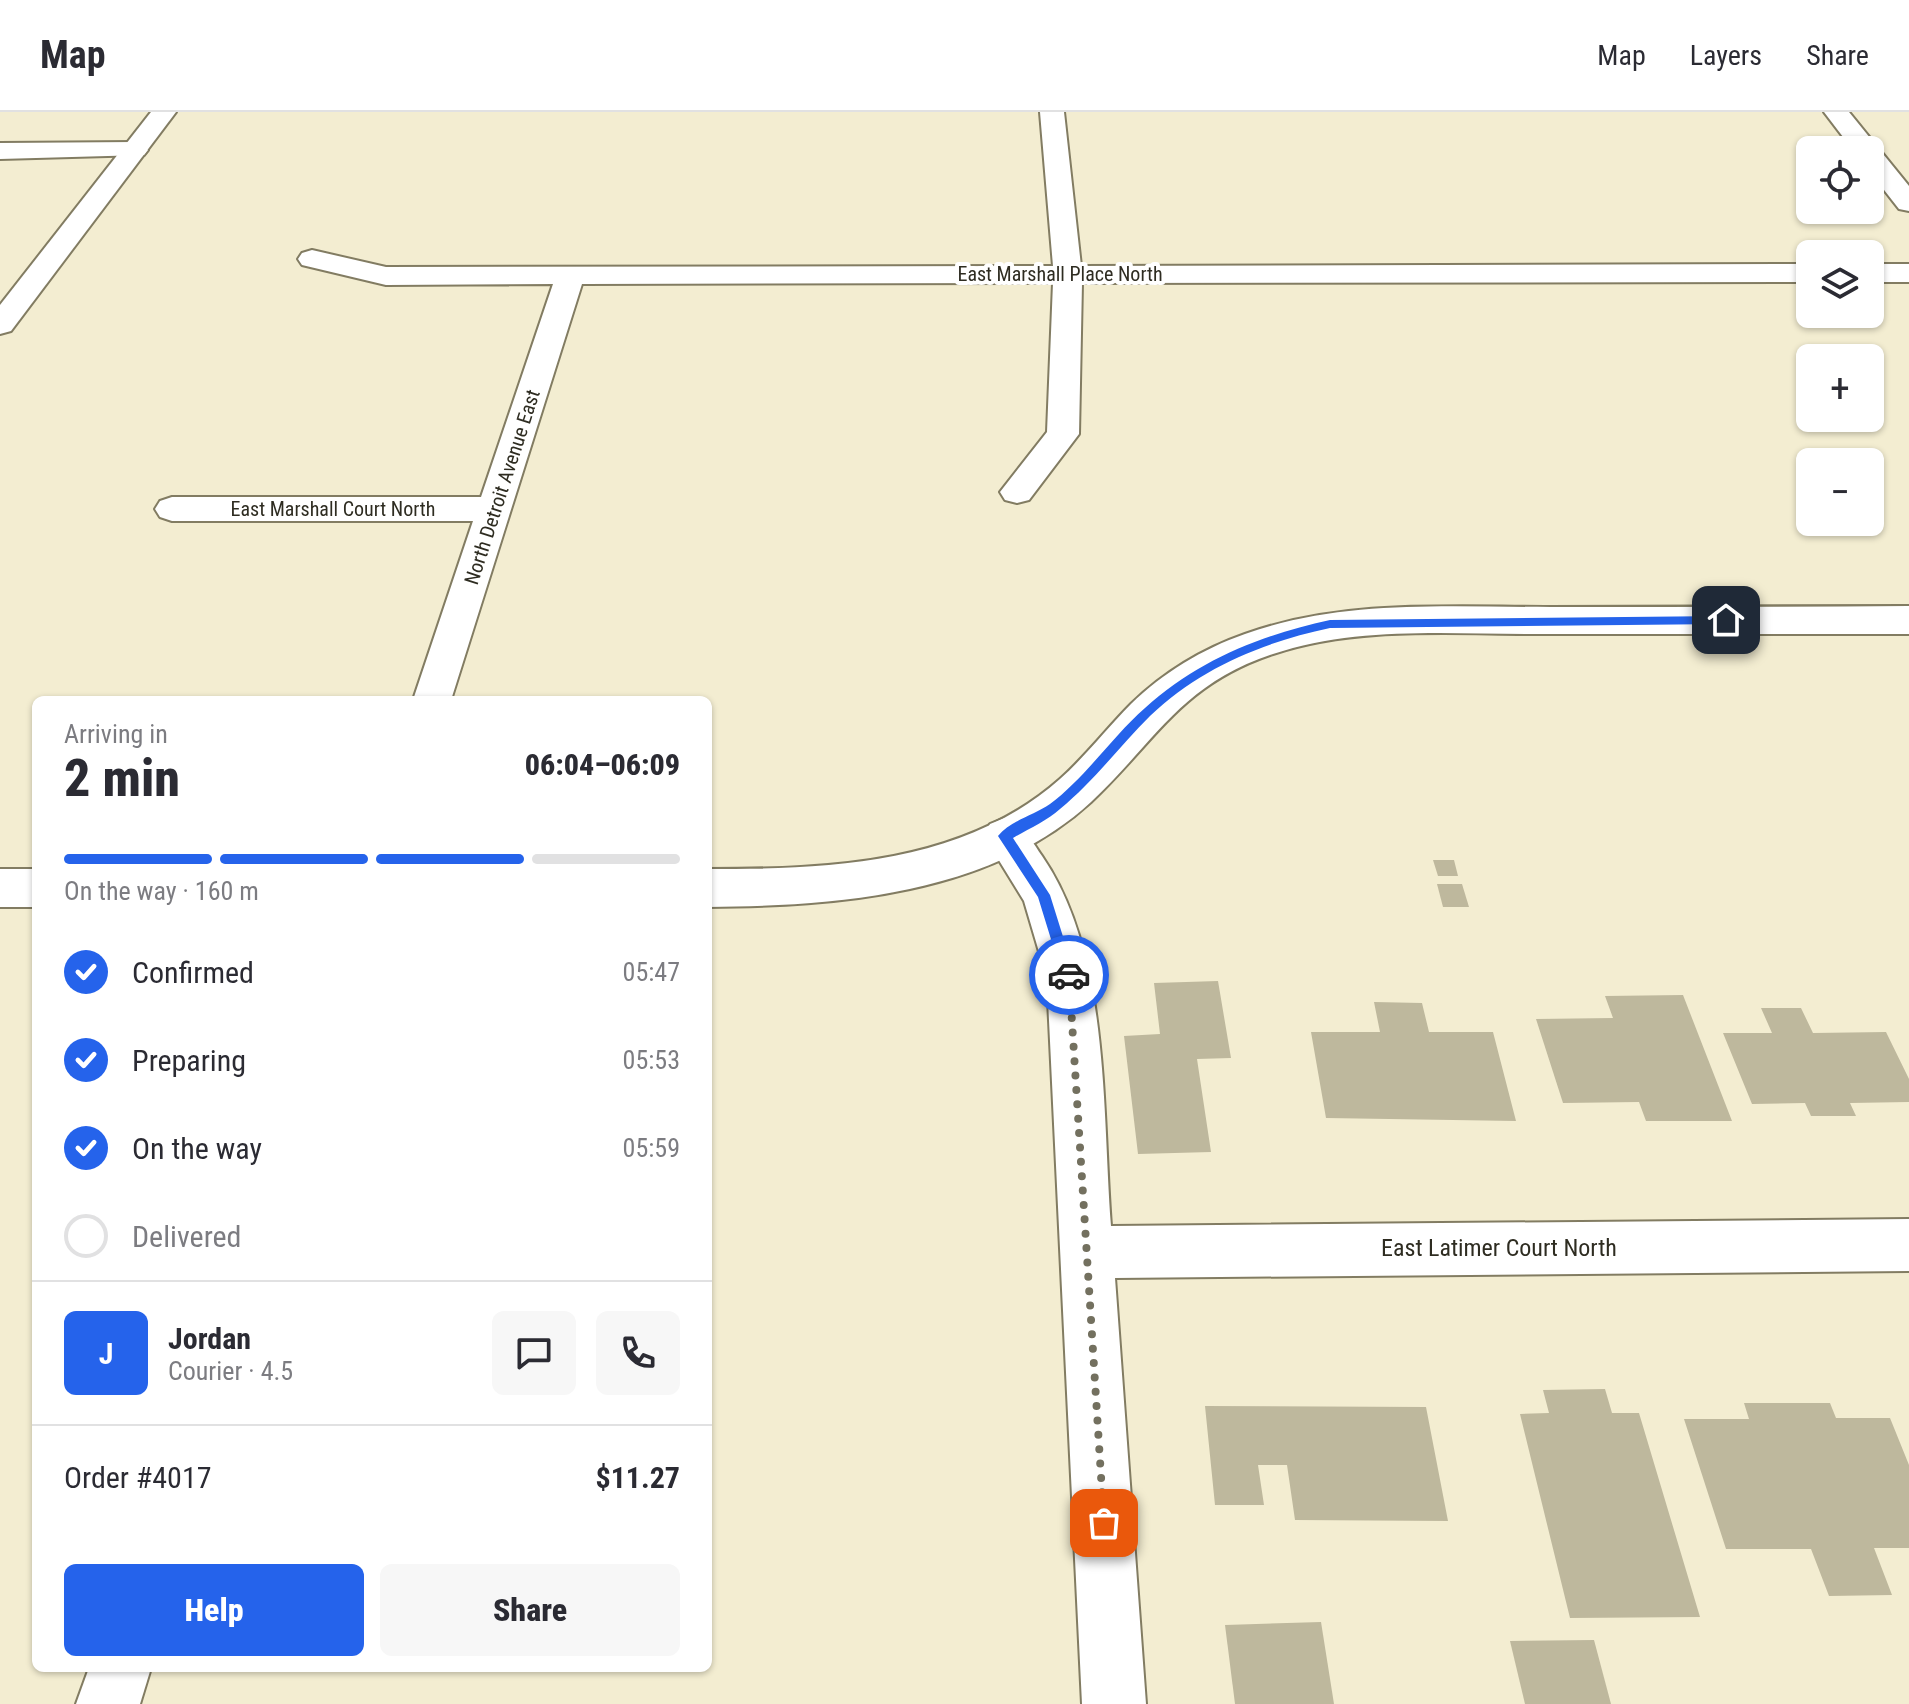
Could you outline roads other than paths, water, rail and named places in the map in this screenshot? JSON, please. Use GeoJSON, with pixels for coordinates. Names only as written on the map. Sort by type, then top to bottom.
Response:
{"type":"FeatureCollection","features":[{"type":"Feature","properties":{"kind":"street"},"geometry":{"type":"LineString","coordinates":[[0,325],[164,112]]}},
{"type":"Feature","properties":{"kind":"street"},"geometry":{"type":"LineString","coordinates":[[1017,492],[1063,434],[1068,274],[1052,112]]}},
{"type":"Feature","properties":{"kind":"street"},"geometry":{"type":"LineString","coordinates":[[1836,112],[1855,136]]}},
{"type":"Feature","properties":{"kind":"street"},"geometry":{"type":"LineString","coordinates":[[0,151],[135,150]]}},
{"type":"Feature","properties":{"kind":"street"},"geometry":{"type":"LineString","coordinates":[[1884,172],[1909,203]]}},
{"type":"Feature","properties":{"kind":"street","name":"East Marshall Place North"},"geometry":{"type":"LineString","coordinates":[[312,259],[386,276],[1796,273]]}},
{"type":"Feature","properties":{"kind":"street"},"geometry":{"type":"LineString","coordinates":[[1884,273],[1909,273]]}},
{"type":"Feature","properties":{"kind":"street","name":"North Detroit Avenue East"},"geometry":{"type":"LineString","coordinates":[[433,696],[571,275]]}},
{"type":"Feature","properties":{"kind":"street","name":"East Marshall Court North"},"geometry":{"type":"LineString","coordinates":[[172,509],[495,509]]}},
{"type":"Feature","properties":{"kind":"street"},"geometry":{"type":"LineString","coordinates":[[712,888],[796,889],[899,877],[944,863],[1005,836],[1055,807],[1148,711],[1186,681],[1220,660],[1288,633],[1330,624],[1390,621],[1909,620]]}},
{"type":"Feature","properties":{"kind":"street"},"geometry":{"type":"LineString","coordinates":[[1005,836],[1044,895],[1070,979],[1089,1252],[1114,1704]]}},
{"type":"Feature","properties":{"kind":"street"},"geometry":{"type":"LineString","coordinates":[[0,888],[32,888]]}},
{"type":"Feature","properties":{"kind":"street","name":"East Latimer Court North"},"geometry":{"type":"LineString","coordinates":[[1089,1252],[1909,1245]]}},
{"type":"Feature","properties":{"kind":"street"},"geometry":{"type":"LineString","coordinates":[[108,1704],[119,1672]]}}]}
